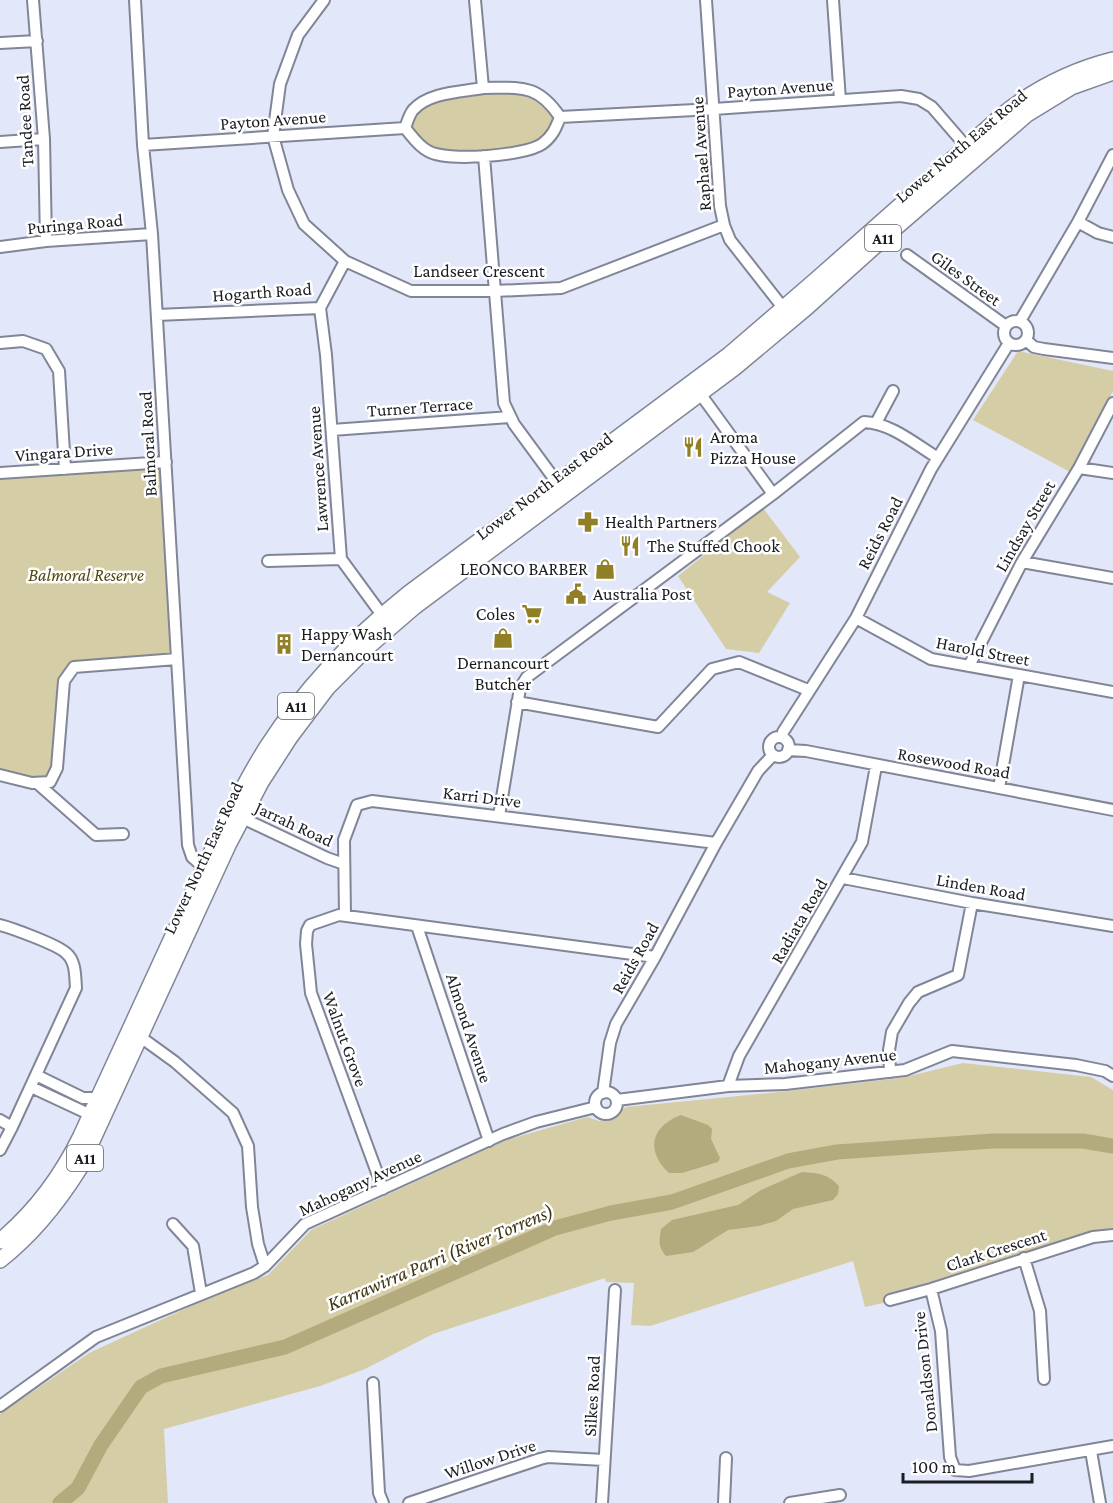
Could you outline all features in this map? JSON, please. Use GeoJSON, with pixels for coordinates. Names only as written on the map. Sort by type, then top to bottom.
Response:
{"type":"FeatureCollection","features":[{"type":"Feature","properties":{"kind":"main road","name":"Lower North East Road"},"geometry":{"type":"LineString","coordinates":[[971,153],[1005,113],[1042,87],[1078,71],[1113,60]]}},
{"type":"Feature","properties":{"kind":"main road","name":"Lower North East Road"},"geometry":{"type":"LineString","coordinates":[[0,1260],[37,1226],[62,1195],[82,1164],[103,1105],[237,815],[258,762],[296,707],[337,658],[382,615],[561,489],[697,388],[788,314],[971,153],[1048,100],[1082,82],[1113,72]]}},
{"type":"Feature","properties":{"kind":"main road","name":"Lower North East Road"},"geometry":{"type":"LineString","coordinates":[[237,815],[290,736],[327,688],[357,657],[414,607],[561,489]]}},
{"type":"Feature","properties":{"kind":"main road","name":"Lower North East Road"},"geometry":{"type":"LineString","coordinates":[[0,1242],[21,1223],[48,1192],[73,1154],[91,1115],[103,1105]]}},
{"type":"Feature","properties":{"kind":"street","name":"Tandee Road"},"geometry":{"type":"LineString","coordinates":[[33,0],[44,139],[46,241]]}},
{"type":"Feature","properties":{"kind":"street","name":"Balmoral Road"},"geometry":{"type":"LineString","coordinates":[[135,0],[143,145],[152,234],[188,845],[192,857],[209,872]]}},
{"type":"Feature","properties":{"kind":"street","name":"Landseer Crescent"},"geometry":{"type":"LineString","coordinates":[[324,0],[297,35],[280,84],[273,136],[288,190],[304,224],[345,261],[411,291],[561,288],[724,225]]}},
{"type":"Feature","properties":{"kind":"street"},"geometry":{"type":"LineString","coordinates":[[475,0],[483,88]]}},
{"type":"Feature","properties":{"kind":"street","name":"Raphael Avenue"},"geometry":{"type":"LineString","coordinates":[[706,0],[720,206],[724,225],[730,240],[788,314]]}},
{"type":"Feature","properties":{"kind":"street"},"geometry":{"type":"LineString","coordinates":[[833,0],[840,100]]}},
{"type":"Feature","properties":{"kind":"street"},"geometry":{"type":"LineString","coordinates":[[0,43],[37,41]]}},
{"type":"Feature","properties":{"kind":"street"},"geometry":{"type":"LineString","coordinates":[[483,88],[519,88],[536,92],[550,102],[560,117],[554,132],[541,144],[524,152],[484,156],[446,156],[429,152],[416,142],[405,128],[413,111],[426,101],[444,94],[483,88]]}},
{"type":"Feature","properties":{"kind":"street","name":"Payton Avenue"},"geometry":{"type":"LineString","coordinates":[[560,117],[901,96],[918,99],[932,107],[971,153]]}},
{"type":"Feature","properties":{"kind":"street","name":"Payton Avenue"},"geometry":{"type":"LineString","coordinates":[[143,145],[405,128]]}},
{"type":"Feature","properties":{"kind":"street"},"geometry":{"type":"LineString","coordinates":[[0,142],[44,139]]}},
{"type":"Feature","properties":{"kind":"street"},"geometry":{"type":"LineString","coordinates":[[1020,321],[1078,222],[1113,155]]}},
{"type":"Feature","properties":{"kind":"street"},"geometry":{"type":"LineString","coordinates":[[484,156],[504,404],[510,417],[561,489]]}},
{"type":"Feature","properties":{"kind":"street"},"geometry":{"type":"LineString","coordinates":[[1078,222],[1098,233],[1113,237]]}},
{"type":"Feature","properties":{"kind":"street","name":"Puringa Road"},"geometry":{"type":"LineString","coordinates":[[0,247],[46,241],[152,234]]}},
{"type":"Feature","properties":{"kind":"street","name":"Giles Street"},"geometry":{"type":"LineString","coordinates":[[907,255],[1006,326]]}},
{"type":"Feature","properties":{"kind":"street","name":"Hogarth Road"},"geometry":{"type":"LineString","coordinates":[[157,315],[320,308],[345,261]]}},
{"type":"Feature","properties":{"kind":"street","name":"Lawrence Avenue"},"geometry":{"type":"LineString","coordinates":[[320,308],[326,355],[341,559]]}},
{"type":"Feature","properties":{"kind":"street"},"geometry":{"type":"LineString","coordinates":[[1014,320],[1020,321],[1028,330],[1026,340],[1018,345],[1009,343],[1004,334],[1006,326],[1014,320]]}},
{"type":"Feature","properties":{"kind":"street"},"geometry":{"type":"LineString","coordinates":[[1026,340],[1034,347],[1113,358]]}},
{"type":"Feature","properties":{"kind":"street"},"geometry":{"type":"LineString","coordinates":[[0,343],[23,341],[46,349],[59,371],[65,469]]}},
{"type":"Feature","properties":{"kind":"street","name":"Reids Road"},"geometry":{"type":"LineString","coordinates":[[782,737],[808,690],[856,618],[938,459],[1009,343]]}},
{"type":"Feature","properties":{"kind":"street"},"geometry":{"type":"LineString","coordinates":[[697,388],[773,494]]}},
{"type":"Feature","properties":{"kind":"street"},"geometry":{"type":"LineString","coordinates":[[876,423],[893,391]]}},
{"type":"Feature","properties":{"kind":"street","name":"Lindsay Street"},"geometry":{"type":"LineString","coordinates":[[969,666],[1022,562],[1079,468],[1113,403]]}},
{"type":"Feature","properties":{"kind":"street","name":"Turner Terrace"},"geometry":{"type":"LineString","coordinates":[[332,430],[510,417]]}},
{"type":"Feature","properties":{"kind":"street"},"geometry":{"type":"LineString","coordinates":[[499,816],[517,702],[520,688],[527,677],[773,494],[864,422],[876,423],[891,429],[938,459]]}},
{"type":"Feature","properties":{"kind":"street","name":"Vingara Drive"},"geometry":{"type":"LineString","coordinates":[[0,473],[166,462]]}},
{"type":"Feature","properties":{"kind":"street"},"geometry":{"type":"LineString","coordinates":[[1079,468],[1113,473]]}},
{"type":"Feature","properties":{"kind":"street"},"geometry":{"type":"LineString","coordinates":[[268,561],[341,559],[382,615]]}},
{"type":"Feature","properties":{"kind":"street"},"geometry":{"type":"LineString","coordinates":[[1022,562],[1113,578]]}},
{"type":"Feature","properties":{"kind":"street","name":"Harold Street"},"geometry":{"type":"LineString","coordinates":[[856,618],[931,659],[1113,692]]}},
{"type":"Feature","properties":{"kind":"street"},"geometry":{"type":"LineString","coordinates":[[0,775],[37,783],[50,782],[57,768],[64,681],[74,667],[177,659]]}},
{"type":"Feature","properties":{"kind":"street"},"geometry":{"type":"LineString","coordinates":[[517,702],[658,727],[712,669],[741,661],[808,690]]}},
{"type":"Feature","properties":{"kind":"street"},"geometry":{"type":"LineString","coordinates":[[999,788],[1019,675]]}},
{"type":"Feature","properties":{"kind":"street"},"geometry":{"type":"LineString","coordinates":[[776,737],[782,737],[787,741],[788,750],[781,756],[773,755],[769,749],[771,741],[776,737]]}},
{"type":"Feature","properties":{"kind":"street","name":"Rosewood Road"},"geometry":{"type":"LineString","coordinates":[[788,750],[1113,810]]}},
{"type":"Feature","properties":{"kind":"street","name":"Reids Road"},"geometry":{"type":"LineString","coordinates":[[603,1093],[610,1042],[616,1024],[758,771],[773,755]]}},
{"type":"Feature","properties":{"kind":"street","name":"Radiata Road"},"geometry":{"type":"LineString","coordinates":[[728,1086],[739,1056],[862,842],[876,766]]}},
{"type":"Feature","properties":{"kind":"street"},"geometry":{"type":"LineString","coordinates":[[37,783],[96,836],[123,834]]}},
{"type":"Feature","properties":{"kind":"street","name":"Karri Drive"},"geometry":{"type":"LineString","coordinates":[[342,916],[344,840],[357,805],[372,801],[716,843]]}},
{"type":"Feature","properties":{"kind":"street","name":"Jarrah Road"},"geometry":{"type":"LineString","coordinates":[[237,815],[344,864]]}},
{"type":"Feature","properties":{"kind":"street","name":"Linden Road"},"geometry":{"type":"LineString","coordinates":[[843,878],[972,903],[1113,926]]}},
{"type":"Feature","properties":{"kind":"street"},"geometry":{"type":"LineString","coordinates":[[890,1072],[889,1050],[892,1032],[909,1003],[918,992],[958,975],[972,903]]}},
{"type":"Feature","properties":{"kind":"street"},"geometry":{"type":"LineString","coordinates":[[342,916],[655,957]]}},
{"type":"Feature","properties":{"kind":"street","name":"Walnut Grove"},"geometry":{"type":"LineString","coordinates":[[342,916],[310,925],[307,931],[309,984],[316,1011],[383,1189]]}},
{"type":"Feature","properties":{"kind":"street"},"geometry":{"type":"LineString","coordinates":[[0,925],[66,952],[74,966],[76,988],[12,1127],[1,1145]]}},
{"type":"Feature","properties":{"kind":"street","name":"Almond Avenue"},"geometry":{"type":"LineString","coordinates":[[417,926],[489,1141]]}},
{"type":"Feature","properties":{"kind":"street"},"geometry":{"type":"LineString","coordinates":[[135,1033],[175,1062],[233,1113],[248,1146],[252,1208],[258,1244],[265,1266]]}},
{"type":"Feature","properties":{"kind":"street","name":"Mahogany Avenue"},"geometry":{"type":"LineString","coordinates":[[617,1100],[728,1086],[785,1084],[905,1070],[952,1051],[1076,1065],[1105,1071],[1113,1076]]}},
{"type":"Feature","properties":{"kind":"street"},"geometry":{"type":"LineString","coordinates":[[36,1076],[103,1105]]}},
{"type":"Feature","properties":{"kind":"street"},"geometry":{"type":"LineString","coordinates":[[31,1087],[91,1115]]}},
{"type":"Feature","properties":{"kind":"street"},"geometry":{"type":"LineString","coordinates":[[603,1093],[610,1093],[617,1100],[615,1110],[609,1114],[602,1113],[596,1107],[596,1099],[603,1093]]}},
{"type":"Feature","properties":{"kind":"street","name":"Mahogany Avenue"},"geometry":{"type":"LineString","coordinates":[[0,1406],[96,1337],[254,1273],[265,1266],[305,1224],[536,1122],[596,1107]]}},
{"type":"Feature","properties":{"kind":"street"},"geometry":{"type":"LineString","coordinates":[[0,1120],[12,1127]]}},
{"type":"Feature","properties":{"kind":"street"},"geometry":{"type":"LineString","coordinates":[[173,1224],[193,1246],[201,1293]]}},
{"type":"Feature","properties":{"kind":"street","name":"Clark Crescent"},"geometry":{"type":"LineString","coordinates":[[890,1300],[1093,1237],[1113,1235]]}},
{"type":"Feature","properties":{"kind":"street"},"geometry":{"type":"LineString","coordinates":[[1024,1258],[1040,1311],[1044,1379]]}},
{"type":"Feature","properties":{"kind":"street","name":"Donaldson Drive"},"geometry":{"type":"LineString","coordinates":[[931,1289],[941,1331],[950,1457],[955,1470],[969,1471],[1113,1446]]}},
{"type":"Feature","properties":{"kind":"street","name":"Silkes Road"},"geometry":{"type":"LineString","coordinates":[[602,1503],[615,1290]]}},
{"type":"Feature","properties":{"kind":"street"},"geometry":{"type":"LineString","coordinates":[[373,1383],[379,1492],[383,1503]]}},
{"type":"Feature","properties":{"kind":"street"},"geometry":{"type":"LineString","coordinates":[[1091,1451],[1100,1503]]}},
{"type":"Feature","properties":{"kind":"street","name":"Willow Drive"},"geometry":{"type":"LineString","coordinates":[[410,1503],[423,1501],[548,1457],[604,1460]]}},
{"type":"Feature","properties":{"kind":"street"},"geometry":{"type":"LineString","coordinates":[[724,1503],[726,1458]]}},
{"type":"Feature","properties":{"kind":"street"},"geometry":{"type":"LineString","coordinates":[[790,1503],[840,1495]]}},
{"type":"Feature","properties":{"kind":"green space"},"geometry":{"type":"Polygon","coordinates":[[[483,88],[536,92],[560,117],[554,132],[524,152],[429,152],[405,128],[426,101],[483,88]]]}},
{"type":"Feature","properties":{"kind":"green space"},"geometry":{"type":"Polygon","coordinates":[[[1018,351],[1113,371],[1113,391],[1070,472],[973,420],[1018,351]]]}},
{"type":"Feature","properties":{"kind":"green space","name":"Balmoral Reserve"},"geometry":{"type":"Polygon","coordinates":[[[166,462],[177,659],[74,667],[64,681],[50,782],[0,775],[0,473],[166,462]]]}},
{"type":"Feature","properties":{"kind":"green space"},"geometry":{"type":"Polygon","coordinates":[[[763,508],[800,557],[767,592],[790,603],[759,653],[726,649],[678,576],[763,508]]]}},
{"type":"Feature","properties":{"kind":"green space"},"geometry":{"type":"Polygon","coordinates":[[[963,1063],[1091,1077],[1113,1090],[1113,1228],[1088,1233],[887,1295],[883,1303],[865,1307],[853,1261],[650,1326],[631,1325],[634,1283],[606,1282],[605,1278],[433,1334],[365,1369],[320,1386],[164,1429],[168,1503],[0,1503],[0,1414],[89,1353],[215,1295],[268,1275],[311,1230],[506,1140],[587,1117],[599,1121],[612,1120],[626,1107],[901,1078],[963,1063]]]}},
{"type":"Feature","properties":{"kind":"shaded area"},"geometry":{"type":"Polygon","coordinates":[[[681,1115],[708,1125],[712,1129],[711,1139],[720,1158],[718,1162],[682,1173],[669,1173],[661,1165],[654,1148],[658,1132],[671,1120],[681,1115]]]}},
{"type":"Feature","properties":{"kind":"shaded area"},"geometry":{"type":"Polygon","coordinates":[[[802,1172],[818,1174],[831,1179],[839,1186],[838,1194],[833,1200],[793,1209],[776,1221],[728,1230],[693,1252],[666,1256],[660,1247],[661,1229],[672,1220],[738,1205],[761,1190],[802,1172]]]}},
{"type":"Feature","properties":{"kind":"waterway","name":"Karrawirra Parri (River Torrens)"},"geometry":{"type":"LineString","coordinates":[[60,1503],[78,1488],[101,1445],[141,1387],[161,1376],[285,1347],[555,1228],[611,1213],[672,1202],[788,1161],[837,1152],[993,1141],[1083,1141],[1113,1146]]}},
{"type":"Feature","properties":{"kind":"place","name":"Aroma Pizza House"},"geometry":{"type":"Point","coordinates":[693,447]}},
{"type":"Feature","properties":{"kind":"place","name":"Health Partners"},"geometry":{"type":"Point","coordinates":[588,522]}},
{"type":"Feature","properties":{"kind":"place","name":"The Stuffed Chook"},"geometry":{"type":"Point","coordinates":[630,546]}},
{"type":"Feature","properties":{"kind":"place","name":"LEONCO BARBER"},"geometry":{"type":"Point","coordinates":[605,569]}},
{"type":"Feature","properties":{"kind":"place","name":"Australia Post"},"geometry":{"type":"Point","coordinates":[576,594]}},
{"type":"Feature","properties":{"kind":"place","name":"Coles"},"geometry":{"type":"Point","coordinates":[532,614]}},
{"type":"Feature","properties":{"kind":"place","name":"Dernancourt Butcher"},"geometry":{"type":"Point","coordinates":[503,638]}},
{"type":"Feature","properties":{"kind":"place","name":"Happy Wash Dernancourt"},"geometry":{"type":"Point","coordinates":[284,644]}}]}
